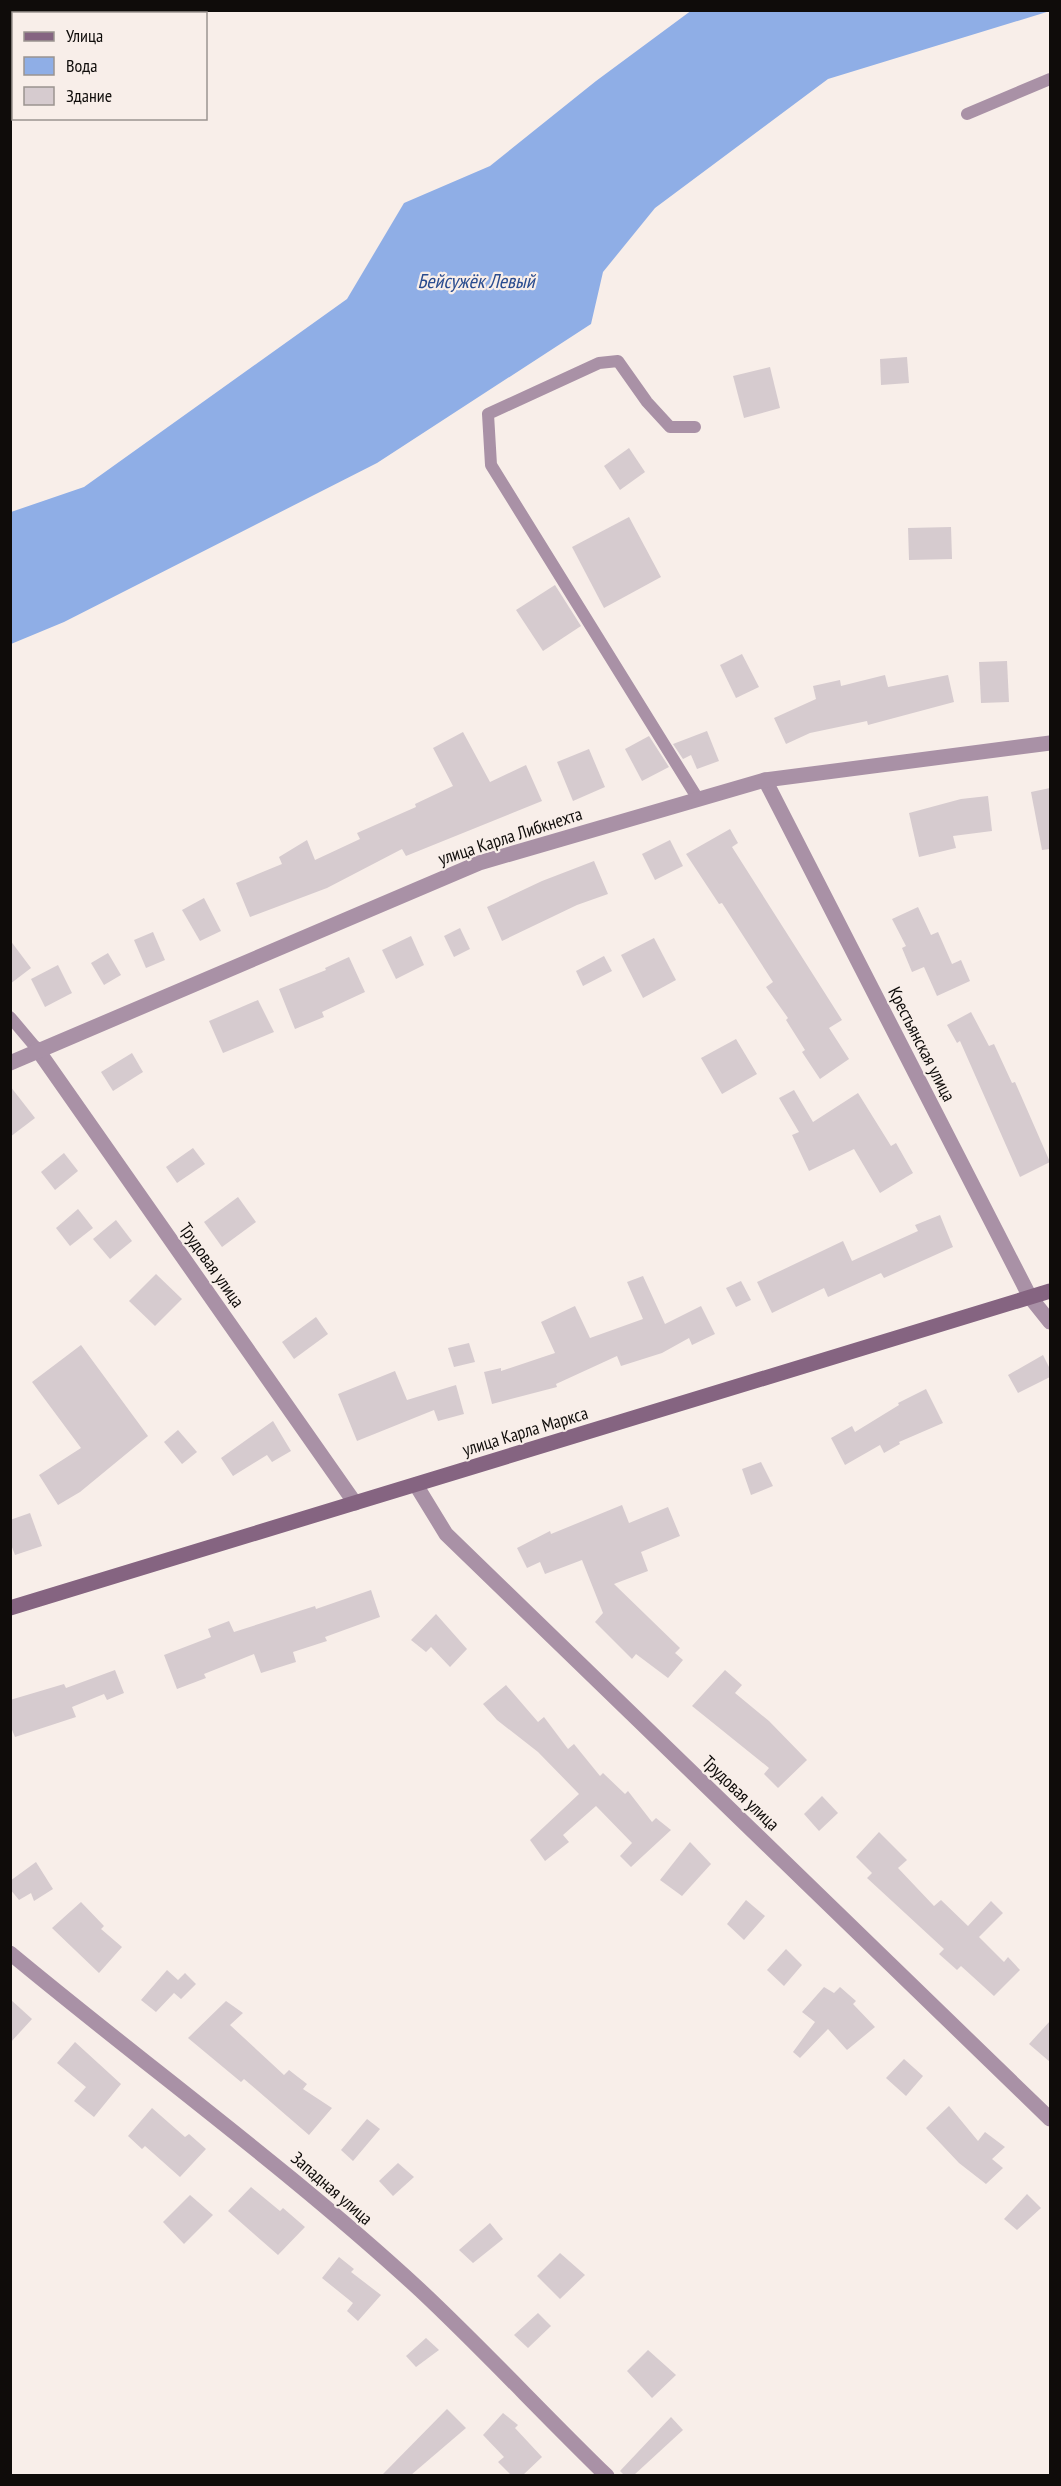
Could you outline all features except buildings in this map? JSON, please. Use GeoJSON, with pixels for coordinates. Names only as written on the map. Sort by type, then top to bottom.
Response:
{"type":"FeatureCollection","features":[{"type":"Feature","properties":{"kind":"main road","name":"улица Карла Маркса"},"geometry":{"type":"LineString","coordinates":[[10,1608],[1050,1291]]}},
{"type":"Feature","properties":{"kind":"street","name":"улица Карла Либкнехта"},"geometry":{"type":"LineString","coordinates":[[10,1063],[479,863],[765,780],[1050,742]]}},
{"type":"Feature","properties":{"kind":"street","name":"Крестьянская улица"},"geometry":{"type":"LineString","coordinates":[[765,780],[1030,1297],[1050,1322]]}},
{"type":"Feature","properties":{"kind":"street","name":"Трудовая улица"},"geometry":{"type":"LineString","coordinates":[[37,1050],[355,1503]]}},
{"type":"Feature","properties":{"kind":"street","name":"Трудовая улица"},"geometry":{"type":"LineString","coordinates":[[416,1485],[446,1534],[1050,2119]]}},
{"type":"Feature","properties":{"kind":"street","name":"Западная улица"},"geometry":{"type":"LineString","coordinates":[[10,1953],[108,2034],[270,2160],[411,2283],[607,2475]]}},
{"type":"Feature","properties":{"kind":"lane"},"geometry":{"type":"LineString","coordinates":[[967,114],[1050,79]]}},
{"type":"Feature","properties":{"kind":"lane"},"geometry":{"type":"LineString","coordinates":[[695,427],[670,428],[646,402],[618,361],[599,363],[488,414],[492,465],[698,799]]}},
{"type":"Feature","properties":{"kind":"lane"},"geometry":{"type":"LineString","coordinates":[[10,1017],[37,1050]]}},
{"type":"Feature","properties":{"kind":"water","name":"Бейсужёк Левый"},"geometry":{"type":"Polygon","coordinates":[[[692,10],[1050,11],[828,79],[655,208],[603,272],[591,324],[377,463],[64,622],[11,644],[11,512],[84,487],[347,299],[404,203],[490,166],[596,81],[692,10]]]}}]}
